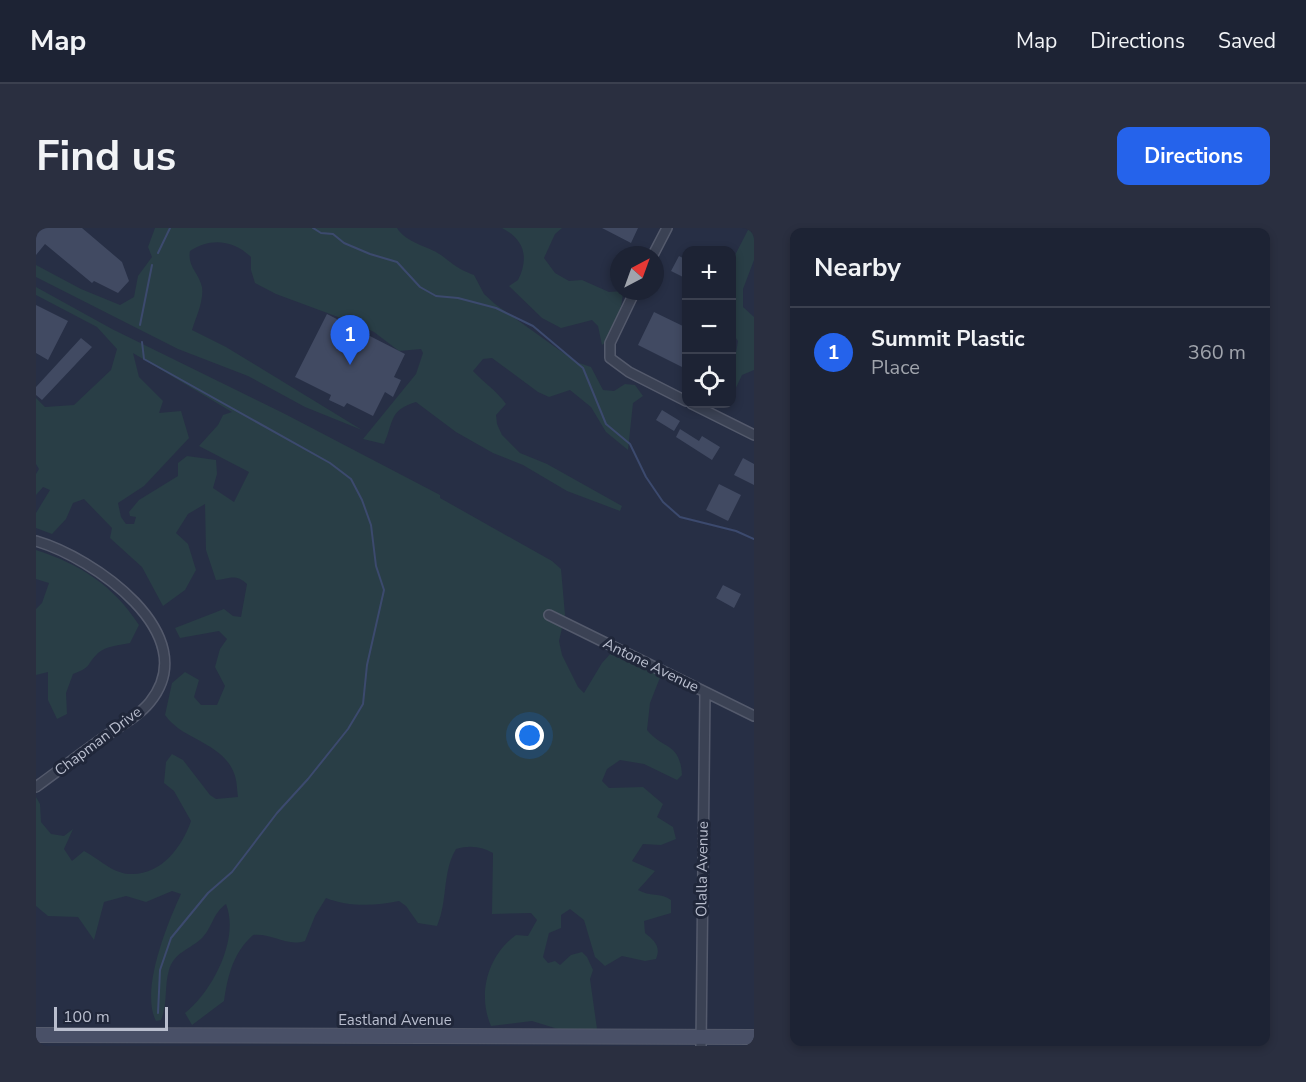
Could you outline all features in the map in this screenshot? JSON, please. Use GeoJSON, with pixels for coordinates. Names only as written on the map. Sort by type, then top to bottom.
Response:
{"type":"FeatureCollection","features":[{"type":"Feature","properties":{"kind":"street"},"geometry":{"type":"LineString","coordinates":[[658,246],[667,228]]}},
{"type":"Feature","properties":{"kind":"street"},"geometry":{"type":"LineString","coordinates":[[631,300],[609,350],[614,362],[682,398]]}},
{"type":"Feature","properties":{"kind":"street"},"geometry":{"type":"LineString","coordinates":[[700,408],[754,435]]}},
{"type":"Feature","properties":{"kind":"street","name":"Chapman Drive"},"geometry":{"type":"LineString","coordinates":[[36,541],[76,556],[115,583],[151,623],[160,640],[164,663],[162,680],[146,706],[36,787]]}},
{"type":"Feature","properties":{"kind":"street","name":"Antone Avenue"},"geometry":{"type":"LineString","coordinates":[[549,615],[754,716]]}},
{"type":"Feature","properties":{"kind":"street","name":"Olalla Avenue"},"geometry":{"type":"LineString","coordinates":[[701,1042],[705,692]]}},
{"type":"Feature","properties":{"kind":"street","name":"Eastland Avenue"},"geometry":{"type":"LineString","coordinates":[[36,1035],[91,1041],[701,1042],[754,1037]]}},
{"type":"Feature","properties":{"kind":"shaded area"},"geometry":{"type":"Polygon","coordinates":[[[155,228],[397,228],[411,241],[436,252],[460,269],[474,275],[484,294],[495,304],[576,362],[591,367],[603,390],[614,391],[625,384],[635,385],[643,396],[633,403],[628,450],[606,432],[591,407],[570,390],[549,397],[538,392],[492,358],[483,359],[473,371],[506,404],[496,415],[497,424],[502,435],[520,453],[547,464],[622,506],[620,511],[567,491],[523,465],[493,453],[456,432],[416,402],[407,405],[397,413],[384,444],[363,439],[416,374],[423,353],[421,349],[399,351],[374,332],[276,294],[255,283],[251,270],[251,257],[230,244],[214,242],[190,251],[190,261],[202,287],[201,303],[192,330],[226,347],[362,430],[305,407],[248,376],[178,349],[36,277],[36,265],[81,289],[120,305],[134,297],[138,276],[152,257],[148,247],[155,228]]]}},
{"type":"Feature","properties":{"kind":"shaded area"},"geometry":{"type":"Polygon","coordinates":[[[502,228],[562,228],[555,234],[544,258],[555,273],[569,281],[582,280],[610,292],[610,300],[622,300],[617,321],[607,341],[602,345],[598,326],[592,320],[561,328],[542,318],[509,286],[518,280],[524,257],[520,244],[502,228]]]}},
{"type":"Feature","properties":{"kind":"shaded area"},"geometry":{"type":"Polygon","coordinates":[[[749,228],[754,228],[754,260],[743,289],[743,307],[754,317],[754,370],[742,375],[736,388],[738,341],[736,338],[736,253],[749,228]]]}},
{"type":"Feature","properties":{"kind":"shaded area"},"geometry":{"type":"Polygon","coordinates":[[[36,287],[112,329],[285,414],[440,495],[440,498],[552,561],[561,569],[565,615],[559,641],[562,655],[578,687],[584,693],[602,663],[612,652],[661,675],[650,703],[647,730],[678,757],[682,775],[677,780],[644,764],[620,760],[607,769],[602,781],[609,788],[643,787],[663,804],[657,817],[673,827],[676,839],[661,845],[643,844],[632,861],[655,871],[638,890],[671,900],[671,913],[644,921],[645,933],[657,948],[656,959],[645,961],[622,956],[605,966],[595,957],[584,920],[570,909],[561,915],[561,928],[549,933],[543,957],[548,963],[555,961],[560,965],[571,955],[582,952],[587,957],[593,970],[590,979],[597,1029],[558,1029],[532,1021],[491,1026],[487,1014],[485,988],[492,964],[506,943],[516,935],[528,936],[537,920],[531,913],[492,914],[493,853],[479,848],[456,849],[449,867],[443,907],[437,926],[418,923],[406,906],[399,901],[362,905],[326,898],[315,916],[305,941],[292,942],[253,935],[241,949],[232,965],[224,1001],[192,1025],[185,1013],[214,979],[226,948],[229,918],[226,904],[218,912],[202,938],[171,964],[163,1014],[161,1020],[156,1021],[151,993],[153,976],[163,939],[181,894],[172,891],[146,902],[126,896],[104,902],[94,940],[78,917],[48,916],[36,906],[36,797],[40,804],[41,822],[51,834],[64,836],[73,829],[64,849],[72,861],[84,851],[111,868],[129,874],[151,870],[169,858],[182,841],[191,821],[174,791],[164,783],[166,762],[172,754],[183,760],[210,795],[216,799],[238,797],[235,776],[221,754],[181,730],[165,715],[172,683],[185,672],[199,680],[194,697],[201,705],[217,705],[225,686],[215,667],[220,649],[227,639],[219,631],[180,638],[175,628],[224,609],[233,616],[241,617],[247,584],[236,578],[216,580],[206,550],[205,504],[188,514],[176,533],[188,544],[196,570],[185,590],[163,606],[142,567],[110,538],[112,528],[84,499],[73,503],[66,519],[52,534],[36,528],[36,513],[50,490],[43,487],[36,495],[36,474],[39,469],[36,464],[36,398],[45,407],[74,405],[111,370],[117,349],[97,327],[36,295],[36,287]],[[133,353],[139,377],[163,401],[159,413],[181,411],[189,438],[144,486],[118,503],[121,517],[126,524],[134,524],[136,517],[130,516],[129,512],[139,500],[178,476],[178,463],[187,456],[216,460],[217,474],[213,488],[234,502],[249,472],[199,446],[218,425],[223,415],[232,412],[133,353]]]}},
{"type":"Feature","properties":{"kind":"shaded area"},"geometry":{"type":"Polygon","coordinates":[[[36,550],[67,562],[95,578],[119,599],[139,625],[130,643],[101,651],[86,667],[73,674],[66,693],[67,714],[57,719],[48,700],[48,672],[36,675],[36,609],[42,603],[49,583],[36,579],[36,550]]]}},
{"type":"Feature","properties":{"kind":"building"},"geometry":{"type":"Polygon","coordinates":[[[36,228],[82,228],[122,262],[129,281],[118,293],[94,281],[92,283],[45,244],[36,255],[36,228]]]}},
{"type":"Feature","properties":{"kind":"building"},"geometry":{"type":"Polygon","coordinates":[[[602,228],[638,228],[631,243],[602,228]]]}},
{"type":"Feature","properties":{"kind":"building"},"geometry":{"type":"Polygon","coordinates":[[[679,256],[682,258],[682,276],[671,271],[679,256]]]}},
{"type":"Feature","properties":{"kind":"building"},"geometry":{"type":"Polygon","coordinates":[[[36,305],[68,321],[48,360],[36,353],[36,305]]]}},
{"type":"Feature","properties":{"kind":"building"},"geometry":{"type":"Polygon","coordinates":[[[654,312],[682,326],[682,367],[638,345],[654,312]]]}},
{"type":"Feature","properties":{"kind":"building"},"geometry":{"type":"Polygon","coordinates":[[[327,314],[405,354],[394,377],[401,380],[393,397],[385,392],[373,416],[347,403],[344,407],[329,400],[331,395],[295,377],[327,314]]]}},
{"type":"Feature","properties":{"kind":"building"},"geometry":{"type":"Polygon","coordinates":[[[81,338],[92,347],[42,400],[36,395],[36,387],[81,338]]]}},
{"type":"Feature","properties":{"kind":"building"},"geometry":{"type":"Polygon","coordinates":[[[662,410],[680,421],[674,431],[656,420],[662,410]]]}},
{"type":"Feature","properties":{"kind":"building"},"geometry":{"type":"Polygon","coordinates":[[[680,429],[699,441],[702,436],[720,447],[712,460],[676,437],[680,429]]]}},
{"type":"Feature","properties":{"kind":"building"},"geometry":{"type":"Polygon","coordinates":[[[743,458],[754,464],[754,485],[734,475],[743,458]]]}},
{"type":"Feature","properties":{"kind":"building"},"geometry":{"type":"Polygon","coordinates":[[[719,484],[741,495],[728,521],[706,510],[719,484]]]}},
{"type":"Feature","properties":{"kind":"building"},"geometry":{"type":"Polygon","coordinates":[[[723,585],[741,594],[734,608],[716,598],[723,585]]]}},
{"type":"Feature","properties":{"kind":"waterway"},"geometry":{"type":"LineString","coordinates":[[158,253],[170,228]]}},
{"type":"Feature","properties":{"kind":"waterway"},"geometry":{"type":"LineString","coordinates":[[313,228],[321,233],[333,234],[344,243],[370,254],[397,262],[420,287],[436,296],[458,298],[496,308],[533,326],[583,368],[606,424],[630,444],[646,477],[663,502],[680,517],[736,531],[754,539]]}},
{"type":"Feature","properties":{"kind":"waterway"},"geometry":{"type":"LineString","coordinates":[[140,325],[152,265]]}},
{"type":"Feature","properties":{"kind":"waterway"},"geometry":{"type":"LineString","coordinates":[[142,342],[144,359],[330,463],[351,479],[371,525],[376,566],[384,590],[367,665],[363,704],[348,729],[277,813],[232,872],[208,893],[171,938],[160,970],[158,1013]]}},
{"type":"Feature","properties":{"kind":"place","name":"Summit Plastic"},"geometry":{"type":"Point","coordinates":[350,365]}}]}
